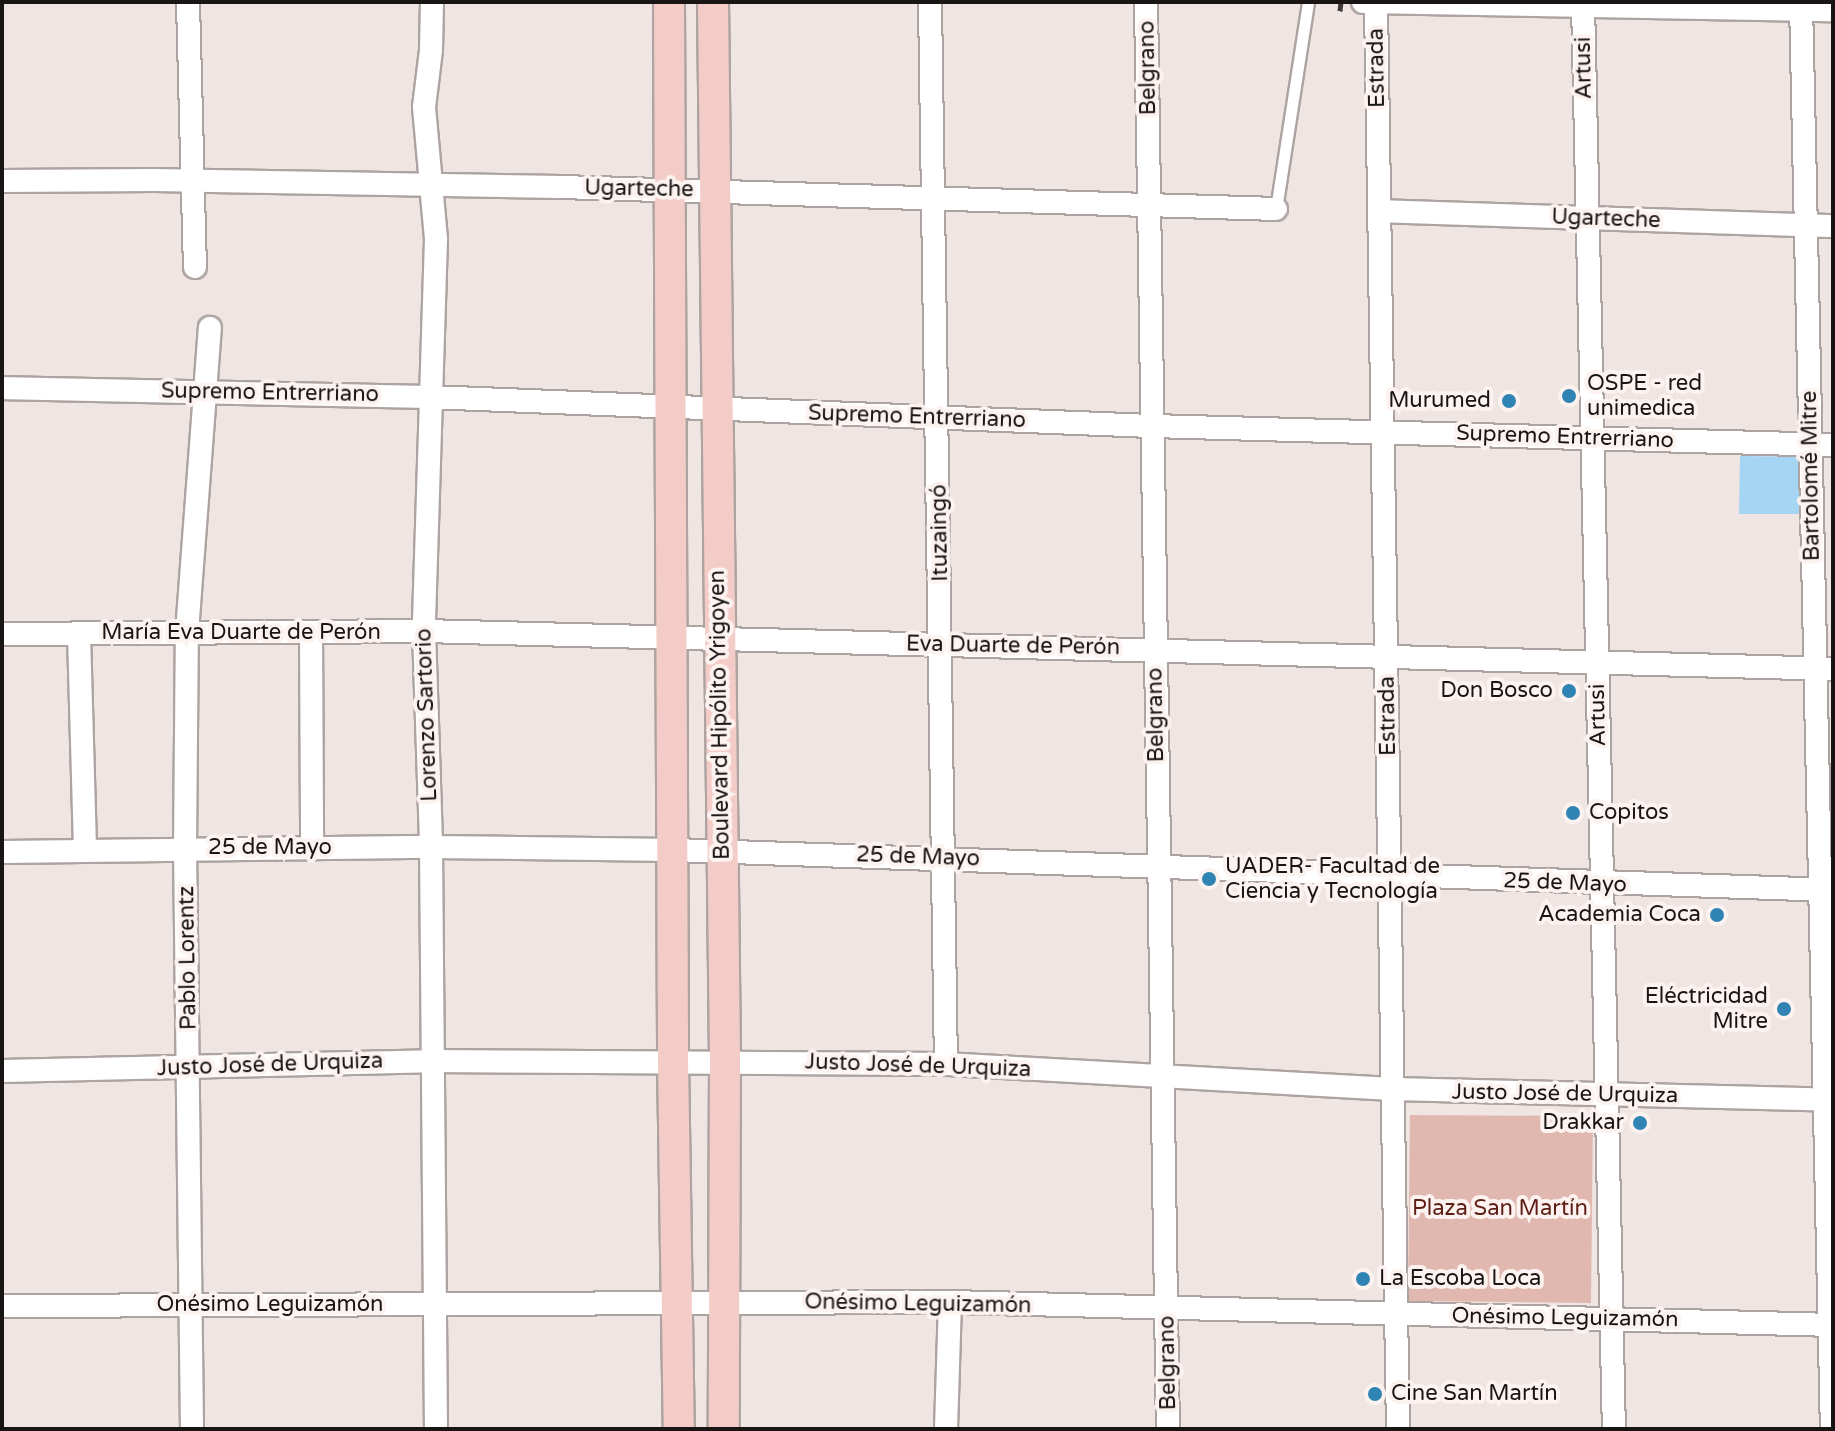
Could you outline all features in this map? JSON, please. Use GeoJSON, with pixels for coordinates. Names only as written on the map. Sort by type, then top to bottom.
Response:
{"type":"FeatureCollection","features":[{"type":"Feature","properties":{"kind":"main road","name":"Boulevard Hipólito Yrigoyen"},"geometry":{"type":"LineString","coordinates":[[669,2],[673,1061],[679,1429]]}},
{"type":"Feature","properties":{"kind":"main road","name":"Boulevard Hipólito Yrigoyen"},"geometry":{"type":"LineString","coordinates":[[713,2],[725,1062],[724,1429]]}},
{"type":"Feature","properties":{"kind":"street"},"geometry":{"type":"LineString","coordinates":[[188,2],[195,267]]}},
{"type":"Feature","properties":{"kind":"street","name":"Lorenzo Sartorio"},"geometry":{"type":"LineString","coordinates":[[432,2],[431,50],[424,107],[436,239],[424,631],[431,847],[436,1429]]}},
{"type":"Feature","properties":{"kind":"street","name":"Ituzaingó"},"geometry":{"type":"LineString","coordinates":[[930,2],[943,645],[946,1064]]}},
{"type":"Feature","properties":{"kind":"street","name":"Belgrano"},"geometry":{"type":"LineString","coordinates":[[1146,2],[1168,1429]]}},
{"type":"Feature","properties":{"kind":"street"},"geometry":{"type":"LineString","coordinates":[[1363,2],[1801,6],[1833,10]]}},
{"type":"Feature","properties":{"kind":"street","name":"Estrada"},"geometry":{"type":"LineString","coordinates":[[1376,2],[1398,1429]]}},
{"type":"Feature","properties":{"kind":"street","name":"Artusi"},"geometry":{"type":"LineString","coordinates":[[1583,4],[1614,1429]]}},
{"type":"Feature","properties":{"kind":"street","name":"Bartolomé Mitre"},"geometry":{"type":"LineString","coordinates":[[1801,6],[1810,444],[1824,668],[1832,1429]]}},
{"type":"Feature","properties":{"kind":"street","name":"Ugarteche"},"geometry":{"type":"LineString","coordinates":[[2,181],[192,180],[715,191],[1276,209]]}},
{"type":"Feature","properties":{"kind":"street","name":"Ugarteche"},"geometry":{"type":"LineString","coordinates":[[1380,211],[1833,226]]}},
{"type":"Feature","properties":{"kind":"street","name":"Pablo Lorentz"},"geometry":{"type":"LineString","coordinates":[[192,1429],[185,848],[187,632],[210,328]]}},
{"type":"Feature","properties":{"kind":"street","name":"Supremo Entrerriano"},"geometry":{"type":"LineString","coordinates":[[2,388],[429,397],[1152,426],[1833,445]]}},
{"type":"Feature","properties":{"kind":"street","name":"María Eva Duarte de Perón"},"geometry":{"type":"LineString","coordinates":[[2,634],[424,631],[672,638]]}},
{"type":"Feature","properties":{"kind":"street"},"geometry":{"type":"LineString","coordinates":[[311,632],[312,848]]}},
{"type":"Feature","properties":{"kind":"street"},"geometry":{"type":"LineString","coordinates":[[79,634],[85,849]]}},
{"type":"Feature","properties":{"kind":"street","name":"Eva Duarte de Perón"},"geometry":{"type":"LineString","coordinates":[[672,638],[1824,668]]}},
{"type":"Feature","properties":{"kind":"street","name":"25 de Mayo"},"geometry":{"type":"LineString","coordinates":[[2,852],[431,847],[674,850],[1160,864],[1602,885],[1826,890]]}},
{"type":"Feature","properties":{"kind":"street","name":"Justo José de Urquiza"},"geometry":{"type":"LineString","coordinates":[[2,1071],[431,1061],[946,1064],[1394,1089],[1829,1100]]}},
{"type":"Feature","properties":{"kind":"street"},"geometry":{"type":"LineString","coordinates":[[946,1429],[950,1302]]}},
{"type":"Feature","properties":{"kind":"street","name":"Onésimo Leguizamón"},"geometry":{"type":"LineString","coordinates":[[2,1306],[950,1302],[1831,1325]]}},
{"type":"Feature","properties":{"kind":"lane"},"geometry":{"type":"LineString","coordinates":[[1276,209],[1308,2]]}},
{"type":"Feature","properties":{"kind":"green space","name":"Plaza San Martín"},"geometry":{"type":"Polygon","coordinates":[[[1410,1115],[1593,1116],[1591,1303],[1408,1301],[1410,1115]]]}},
{"type":"Feature","properties":{"kind":"building"},"geometry":{"type":"Polygon","coordinates":[[[1740,456],[1807,457],[1806,514],[1739,514],[1740,456]]]}},
{"type":"Feature","properties":{"kind":"railway"},"geometry":{"type":"LineString","coordinates":[[1340,11],[1341,2]]}},
{"type":"Feature","properties":{"kind":"place","name":"OSPE - red unimedica"},"geometry":{"type":"Point","coordinates":[1569,396]}},
{"type":"Feature","properties":{"kind":"place","name":"Murumed"},"geometry":{"type":"Point","coordinates":[1509,401]}},
{"type":"Feature","properties":{"kind":"place","name":"Don Bosco"},"geometry":{"type":"Point","coordinates":[1569,691]}},
{"type":"Feature","properties":{"kind":"place","name":"Copitos"},"geometry":{"type":"Point","coordinates":[1573,813]}},
{"type":"Feature","properties":{"kind":"place","name":"UADER- Facultad de Ciencia y Tecnología"},"geometry":{"type":"Point","coordinates":[1209,879]}},
{"type":"Feature","properties":{"kind":"place","name":"Academia Coca"},"geometry":{"type":"Point","coordinates":[1717,915]}},
{"type":"Feature","properties":{"kind":"place","name":"Eléctricidad Mitre"},"geometry":{"type":"Point","coordinates":[1784,1009]}},
{"type":"Feature","properties":{"kind":"place","name":"Drakkar"},"geometry":{"type":"Point","coordinates":[1640,1123]}},
{"type":"Feature","properties":{"kind":"place","name":"La Escoba Loca"},"geometry":{"type":"Point","coordinates":[1363,1279]}},
{"type":"Feature","properties":{"kind":"place","name":"Cine San Martín"},"geometry":{"type":"Point","coordinates":[1375,1394]}}]}
